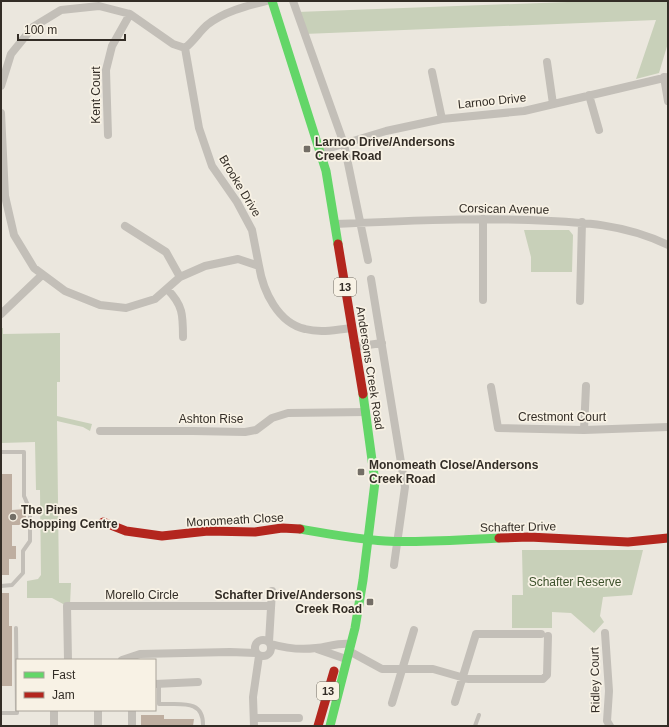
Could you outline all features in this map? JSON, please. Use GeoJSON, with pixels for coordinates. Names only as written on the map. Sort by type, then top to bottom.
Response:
{"type":"FeatureCollection","features":[{"type":"Feature","properties":{"kind":"main road","name":"Andersons Creek Road"},"geometry":{"type":"LineString","coordinates":[[272,1],[326,171],[366,412],[375,482],[356,628],[345,651],[318,726]]}},
{"type":"Feature","properties":{"kind":"main road","name":"Monomeath Close"},"geometry":{"type":"LineString","coordinates":[[103,522],[126,531],[162,536],[208,531],[255,532],[282,528],[298,529],[368,540]]}},
{"type":"Feature","properties":{"kind":"main road","name":"Schafter Drive"},"geometry":{"type":"LineString","coordinates":[[368,540],[424,542],[529,537],[628,542],[668,538]]}},
{"type":"Feature","properties":{"kind":"main road","name":"Andersons Creek Road"},"geometry":{"type":"LineString","coordinates":[[330,726],[345,651]]}},
{"type":"Feature","properties":{"kind":"street"},"geometry":{"type":"LineString","coordinates":[[1,86],[11,54],[33,27],[61,10],[99,6],[130,14],[173,44],[185,48],[195,40],[207,25],[237,9],[266,1]]}},
{"type":"Feature","properties":{"kind":"street"},"geometry":{"type":"LineString","coordinates":[[293,1],[344,144],[368,260]]}},
{"type":"Feature","properties":{"kind":"street","name":"Kent Court"},"geometry":{"type":"LineString","coordinates":[[108,135],[106,70],[112,46],[130,14]]}},
{"type":"Feature","properties":{"kind":"street","name":"Brooke Drive"},"geometry":{"type":"LineString","coordinates":[[185,48],[201,134],[212,166],[237,202],[252,230],[262,282],[272,302],[288,321],[305,329],[322,331],[351,328]]}},
{"type":"Feature","properties":{"kind":"street"},"geometry":{"type":"LineString","coordinates":[[547,62],[553,104]]}},
{"type":"Feature","properties":{"kind":"street"},"geometry":{"type":"LineString","coordinates":[[432,72],[442,119]]}},
{"type":"Feature","properties":{"kind":"street"},"geometry":{"type":"LineString","coordinates":[[666,77],[668,101]]}},
{"type":"Feature","properties":{"kind":"street","name":"Larnoo Drive"},"geometry":{"type":"LineString","coordinates":[[320,151],[386,131],[442,119],[524,111],[666,77]]}},
{"type":"Feature","properties":{"kind":"street"},"geometry":{"type":"LineString","coordinates":[[589,95],[599,130]]}},
{"type":"Feature","properties":{"kind":"street"},"geometry":{"type":"LineString","coordinates":[[1,113],[5,196],[14,235],[34,268],[65,291],[100,305],[126,308],[155,299],[180,277],[205,266],[238,259],[259,266]]}},
{"type":"Feature","properties":{"kind":"street"},"geometry":{"type":"LineString","coordinates":[[483,219],[483,300]]}},
{"type":"Feature","properties":{"kind":"street","name":"Corsican Avenue"},"geometry":{"type":"LineString","coordinates":[[335,224],[483,219],[582,222],[600,224],[648,236],[668,246]]}},
{"type":"Feature","properties":{"kind":"street"},"geometry":{"type":"LineString","coordinates":[[580,301],[582,222]]}},
{"type":"Feature","properties":{"kind":"street"},"geometry":{"type":"LineString","coordinates":[[125,226],[166,252],[180,277]]}},
{"type":"Feature","properties":{"kind":"street"},"geometry":{"type":"LineString","coordinates":[[1,314],[42,275]]}},
{"type":"Feature","properties":{"kind":"street"},"geometry":{"type":"LineString","coordinates":[[371,278],[405,487],[394,565]]}},
{"type":"Feature","properties":{"kind":"street"},"geometry":{"type":"LineString","coordinates":[[167,289],[178,299],[183,316],[183,337]]}},
{"type":"Feature","properties":{"kind":"street"},"geometry":{"type":"LineString","coordinates":[[354,347],[382,343]]}},
{"type":"Feature","properties":{"kind":"street"},"geometry":{"type":"LineString","coordinates":[[584,430],[586,386]]}},
{"type":"Feature","properties":{"kind":"street","name":"Crestmont Court"},"geometry":{"type":"LineString","coordinates":[[491,387],[498,428],[584,430],[668,427]]}},
{"type":"Feature","properties":{"kind":"street","name":"Ashton Rise"},"geometry":{"type":"LineString","coordinates":[[100,432],[193,430],[245,432],[256,430],[272,418],[288,413],[366,412]]}},
{"type":"Feature","properties":{"kind":"street"},"geometry":{"type":"LineString","coordinates":[[272,591],[269,617],[257,649],[253,697],[254,722],[299,718]]}},
{"type":"Feature","properties":{"kind":"street","name":"Morello Circle"},"geometry":{"type":"LineString","coordinates":[[68,659],[67,606],[271,606]]}},
{"type":"Feature","properties":{"kind":"street"},"geometry":{"type":"LineString","coordinates":[[255,686],[270,648],[269,617]]}},
{"type":"Feature","properties":{"kind":"street"},"geometry":{"type":"LineString","coordinates":[[392,703],[414,630]]}},
{"type":"Feature","properties":{"kind":"street","name":"Ridley Court"},"geometry":{"type":"LineString","coordinates":[[605,633],[609,691],[607,721],[610,726]]}},
{"type":"Feature","properties":{"kind":"street"},"geometry":{"type":"LineString","coordinates":[[125,659],[140,654],[230,652],[270,648],[314,648],[345,651],[382,669],[433,669],[463,678],[468,679],[543,679],[547,675],[545,635],[476,634],[463,678],[455,702]]}},
{"type":"Feature","properties":{"kind":"street"},"geometry":{"type":"LineString","coordinates":[[257,649],[264,640],[270,648]]}},
{"type":"Feature","properties":{"kind":"street"},"geometry":{"type":"LineString","coordinates":[[314,648],[345,651]]}},
{"type":"Feature","properties":{"kind":"street"},"geometry":{"type":"LineString","coordinates":[[157,684],[198,682]]}},
{"type":"Feature","properties":{"kind":"street"},"geometry":{"type":"LineString","coordinates":[[54,711],[54,726]]}},
{"type":"Feature","properties":{"kind":"street"},"geometry":{"type":"LineString","coordinates":[[98,711],[98,726]]}},
{"type":"Feature","properties":{"kind":"street"},"geometry":{"type":"LineString","coordinates":[[132,711],[132,726]]}},
{"type":"Feature","properties":{"kind":"lane"},"geometry":{"type":"LineString","coordinates":[[1,452],[24,452],[24,496],[30,510],[30,541],[23,551],[23,573],[12,585],[1,586]]}},
{"type":"Feature","properties":{"kind":"lane"},"geometry":{"type":"LineString","coordinates":[[16,628],[16,659]]}},
{"type":"Feature","properties":{"kind":"lane"},"geometry":{"type":"LineString","coordinates":[[157,684],[159,704],[193,705],[200,710],[203,717],[203,726]]}},
{"type":"Feature","properties":{"kind":"lane"},"geometry":{"type":"LineString","coordinates":[[1,713],[17,713],[17,711]]}},
{"type":"Feature","properties":{"kind":"lane"},"geometry":{"type":"LineString","coordinates":[[475,726],[479,715]]}},
{"type":"Feature","properties":{"kind":"green space"},"geometry":{"type":"Polygon","coordinates":[[[594,1],[668,1],[668,43],[659,73],[636,79],[656,20],[304,34],[297,12],[594,1]]]}},
{"type":"Feature","properties":{"kind":"green space"},"geometry":{"type":"Polygon","coordinates":[[[524,230],[569,230],[573,235],[572,272],[531,272],[531,257],[524,230]]]}},
{"type":"Feature","properties":{"kind":"green space"},"geometry":{"type":"Polygon","coordinates":[[[1,328],[3,328],[3,334],[60,333],[60,382],[57,382],[57,416],[92,424],[90,431],[83,427],[57,421],[59,583],[71,583],[70,605],[65,605],[52,598],[27,598],[27,581],[38,579],[41,575],[40,490],[36,490],[35,442],[1,443],[1,328]]]}},
{"type":"Feature","properties":{"kind":"green space","name":"Schafter Reserve"},"geometry":{"type":"Polygon","coordinates":[[[522,550],[643,550],[632,595],[603,597],[600,616],[604,622],[594,633],[571,613],[552,612],[552,628],[512,628],[512,595],[523,595],[522,550]]]}},
{"type":"Feature","properties":{"kind":"building","name":"The Pines Shopping Centre"},"geometry":{"type":"Polygon","coordinates":[[[1,474],[12,474],[12,510],[26,509],[26,525],[12,525],[12,546],[16,546],[16,559],[9,559],[9,575],[1,575],[1,474]]]}},
{"type":"Feature","properties":{"kind":"building"},"geometry":{"type":"Polygon","coordinates":[[[1,593],[9,593],[9,626],[12,626],[12,686],[1,686],[1,593]]]}},
{"type":"Feature","properties":{"kind":"building"},"geometry":{"type":"Polygon","coordinates":[[[141,715],[164,715],[164,719],[194,719],[193,726],[141,726],[141,715]]]}},
{"type":"Feature","properties":{"kind":"traffic: fast"},"geometry":{"type":"LineString","coordinates":[[272,1],[326,171],[338,244]]}},
{"type":"Feature","properties":{"kind":"traffic: fast"},"geometry":{"type":"LineString","coordinates":[[330,726],[355,628],[363,580],[375,482],[363,394]]}},
{"type":"Feature","properties":{"kind":"traffic: fast"},"geometry":{"type":"LineString","coordinates":[[300,529],[353,538],[399,542],[499,538]]}},
{"type":"Feature","properties":{"kind":"traffic: jam"},"geometry":{"type":"LineString","coordinates":[[338,244],[363,394]]}},
{"type":"Feature","properties":{"kind":"traffic: jam"},"geometry":{"type":"LineString","coordinates":[[103,522],[126,531],[162,536],[208,531],[255,532],[282,528],[300,529]]}},
{"type":"Feature","properties":{"kind":"traffic: jam"},"geometry":{"type":"LineString","coordinates":[[499,538],[529,537],[628,542],[668,538]]}},
{"type":"Feature","properties":{"kind":"traffic: jam"},"geometry":{"type":"LineString","coordinates":[[318,726],[334,671]]}},
{"type":"Feature","properties":{"kind":"place","name":"Larnoo Drive/Andersons Creek Road"},"geometry":{"type":"Point","coordinates":[307,149]}},
{"type":"Feature","properties":{"kind":"place","name":"Monomeath Close/Andersons Creek Road"},"geometry":{"type":"Point","coordinates":[361,472]}},
{"type":"Feature","properties":{"kind":"place","name":"The Pines Shopping Centre"},"geometry":{"type":"Point","coordinates":[13,517]}},
{"type":"Feature","properties":{"kind":"place","name":"Schafter Drive/Andersons Creek Road"},"geometry":{"type":"Point","coordinates":[370,602]}}]}
